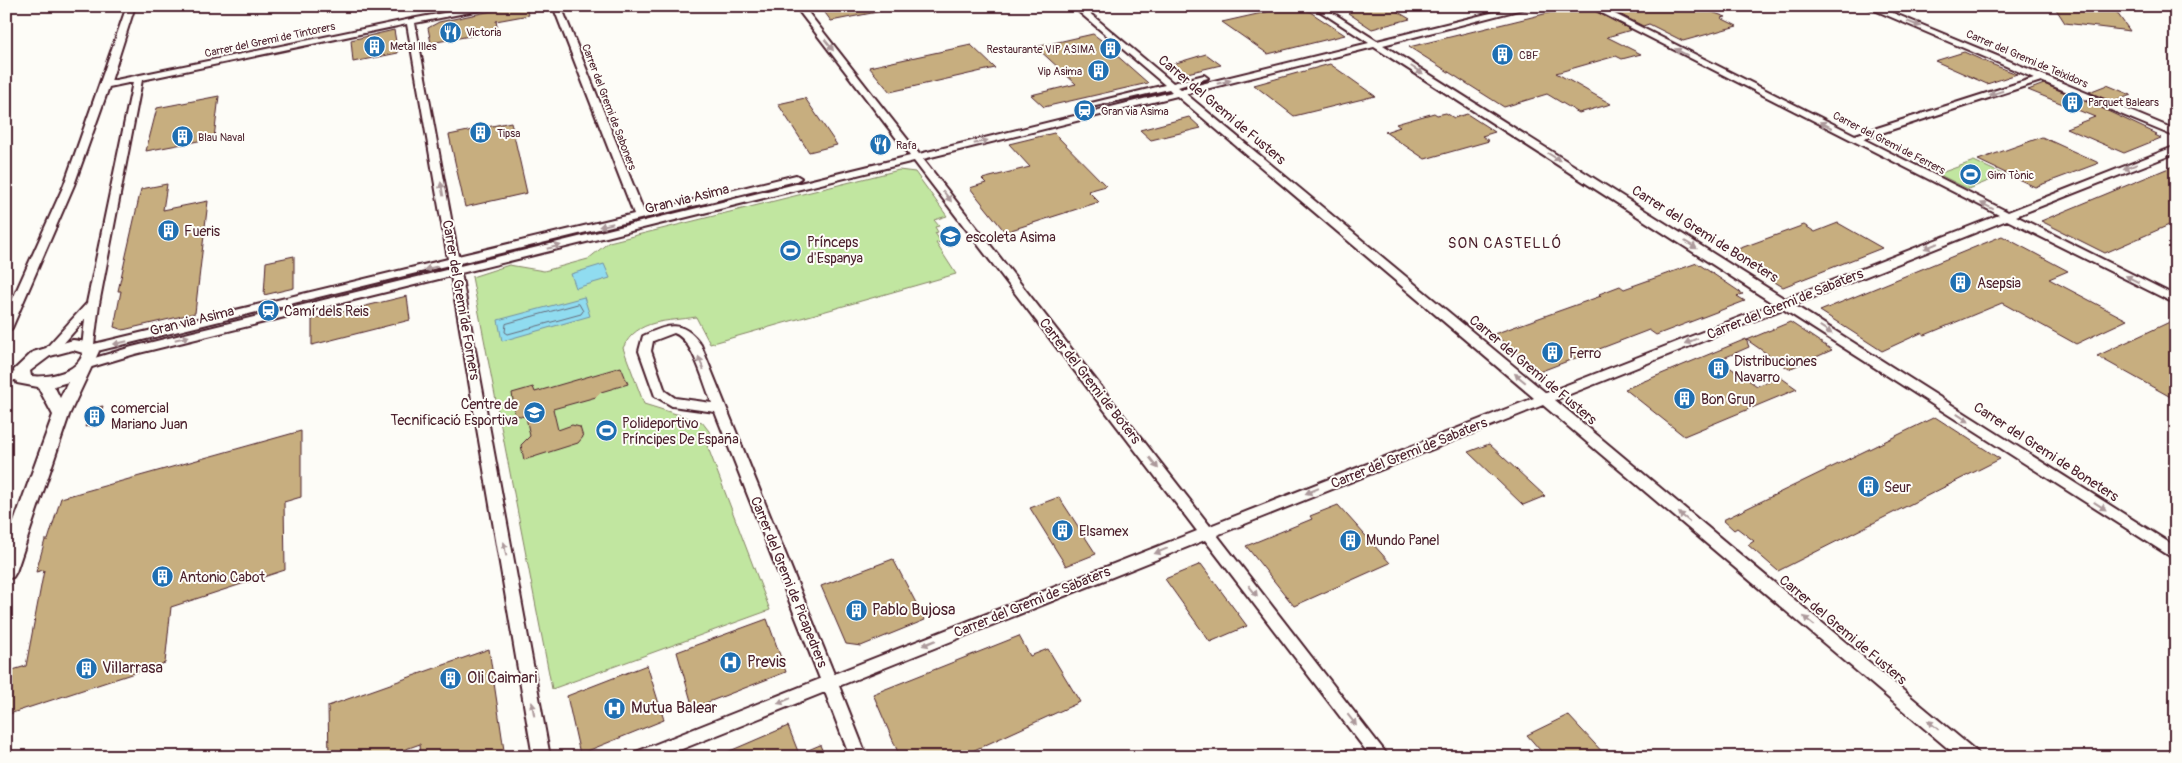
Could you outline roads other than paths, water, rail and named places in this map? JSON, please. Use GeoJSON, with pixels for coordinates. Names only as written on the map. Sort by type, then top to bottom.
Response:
{"type":"FeatureCollection","features":[{"type":"Feature","properties":{"kind":"street"},"geometry":{"type":"LineString","coordinates":[[6,328],[69,185],[105,85],[130,6]]}},
{"type":"Feature","properties":{"kind":"street","name":"Carrer del Gremi de Tintorers"},"geometry":{"type":"LineString","coordinates":[[138,80],[411,22],[496,6]]}},
{"type":"Feature","properties":{"kind":"street","name":"Carrer del Gremi de Saboners"},"geometry":{"type":"LineString","coordinates":[[557,6],[640,216]]}},
{"type":"Feature","properties":{"kind":"street","name":"Carrer del Gremi de Boters"},"geometry":{"type":"LineString","coordinates":[[799,6],[1381,757]]}},
{"type":"Feature","properties":{"kind":"street","name":"Carrer del Gremi de Fusters"},"geometry":{"type":"LineString","coordinates":[[1076,6],[1971,757]]}},
{"type":"Feature","properties":{"kind":"street","name":"Carrer del Gremi de Boneters"},"geometry":{"type":"LineString","coordinates":[[1316,6],[2176,554]]}},
{"type":"Feature","properties":{"kind":"street","name":"Gran via Asima"},"geometry":{"type":"LineString","coordinates":[[1372,42],[1500,6]]}},
{"type":"Feature","properties":{"kind":"street","name":"Gran via Asima"},"geometry":{"type":"LineString","coordinates":[[84,366],[132,351],[455,267],[1372,42],[1530,6]]}},
{"type":"Feature","properties":{"kind":"street","name":"Carrer del Gremi de Ferrers"},"geometry":{"type":"LineString","coordinates":[[1592,6],[2176,301]]}},
{"type":"Feature","properties":{"kind":"street","name":"Carrer del Gremi de Teixidors"},"geometry":{"type":"LineString","coordinates":[[1869,6],[2176,134]]}},
{"type":"Feature","properties":{"kind":"street","name":"Carrer del Gremi de Forners"},"geometry":{"type":"LineString","coordinates":[[411,22],[542,757]]}},
{"type":"Feature","properties":{"kind":"street"},"geometry":{"type":"LineString","coordinates":[[1853,139],[2042,78]]}},
{"type":"Feature","properties":{"kind":"street"},"geometry":{"type":"LineString","coordinates":[[6,572],[15,528],[61,415],[84,366],[91,356],[89,348],[93,304],[138,80],[105,85]]}},
{"type":"Feature","properties":{"kind":"street","name":"Carrer del Gremi de Sabaters"},"geometry":{"type":"LineString","coordinates":[[642,757],[2176,149]]}},
{"type":"Feature","properties":{"kind":"street","name":"Gran via Asima"},"geometry":{"type":"LineString","coordinates":[[89,348],[455,267],[640,216],[914,154]]}},
{"type":"Feature","properties":{"kind":"street"},"geometry":{"type":"LineString","coordinates":[[84,366],[65,377],[44,383],[28,382],[14,377],[26,365],[51,350],[93,304]]}},
{"type":"Feature","properties":{"kind":"street","name":"Carrer del Gremi de Picapedrers"},"geometry":{"type":"LineString","coordinates":[[719,408],[672,402],[659,393],[645,351],[647,339],[663,331],[678,328],[687,334],[695,345],[859,757]]}},
{"type":"Feature","properties":{"kind":"street"},"geometry":{"type":"LineString","coordinates":[[51,350],[73,345],[89,348]]}},
{"type":"Feature","properties":{"kind":"street"},"geometry":{"type":"LineString","coordinates":[[44,383],[61,415]]}},
{"type":"Feature","properties":{"kind":"water"},"geometry":{"type":"Polygon","coordinates":[[[604,264],[610,278],[576,288],[571,274],[604,264]]]}},
{"type":"Feature","properties":{"kind":"water"},"geometry":{"type":"Polygon","coordinates":[[[584,297],[590,316],[502,341],[498,320],[584,297]]]}},
{"type":"Feature","properties":{"kind":"place","name":"Victoria"},"geometry":{"type":"Point","coordinates":[450,32]}},
{"type":"Feature","properties":{"kind":"place","name":"Metal Illes"},"geometry":{"type":"Point","coordinates":[374,46]}},
{"type":"Feature","properties":{"kind":"place","name":"Restaurante VIP ASIMA"},"geometry":{"type":"Point","coordinates":[1111,49]}},
{"type":"Feature","properties":{"kind":"place","name":"CBF"},"geometry":{"type":"Point","coordinates":[1503,55]}},
{"type":"Feature","properties":{"kind":"place","name":"Vip Asima"},"geometry":{"type":"Point","coordinates":[1098,71]}},
{"type":"Feature","properties":{"kind":"place","name":"Parquet Balears"},"geometry":{"type":"Point","coordinates":[2072,102]}},
{"type":"Feature","properties":{"kind":"place","name":"Gran via Asima"},"geometry":{"type":"Point","coordinates":[1085,111]}},
{"type":"Feature","properties":{"kind":"place","name":"Tipsa"},"geometry":{"type":"Point","coordinates":[481,133]}},
{"type":"Feature","properties":{"kind":"place","name":"Blau Naval"},"geometry":{"type":"Point","coordinates":[182,137]}},
{"type":"Feature","properties":{"kind":"place","name":"Rafa"},"geometry":{"type":"Point","coordinates":[880,145]}},
{"type":"Feature","properties":{"kind":"place","name":"Gim Tònic"},"geometry":{"type":"Point","coordinates":[1971,175]}},
{"type":"Feature","properties":{"kind":"place","name":"Fueris"},"geometry":{"type":"Point","coordinates":[168,231]}},
{"type":"Feature","properties":{"kind":"place","name":"escoleta Asima"},"geometry":{"type":"Point","coordinates":[950,237]}},
{"type":"Feature","properties":{"kind":"place","name":"Prínceps d'Espanya"},"geometry":{"type":"Point","coordinates":[791,250]}},
{"type":"Feature","properties":{"kind":"place","name":"Asepsia"},"geometry":{"type":"Point","coordinates":[1961,283]}},
{"type":"Feature","properties":{"kind":"place","name":"Camí dels Reis"},"geometry":{"type":"Point","coordinates":[268,311]}},
{"type":"Feature","properties":{"kind":"place","name":"Ferro"},"geometry":{"type":"Point","coordinates":[1553,353]}},
{"type":"Feature","properties":{"kind":"place","name":"Distribuciones Navarro"},"geometry":{"type":"Point","coordinates":[1718,369]}},
{"type":"Feature","properties":{"kind":"place","name":"Bon Grup"},"geometry":{"type":"Point","coordinates":[1685,399]}},
{"type":"Feature","properties":{"kind":"place","name":"Centre de Tecnificació Esportiva"},"geometry":{"type":"Point","coordinates":[534,412]}},
{"type":"Feature","properties":{"kind":"place","name":"comercial Mariano Juan"},"geometry":{"type":"Point","coordinates":[95,416]}},
{"type":"Feature","properties":{"kind":"place","name":"Polideportivo Príncipes De España"},"geometry":{"type":"Point","coordinates":[606,431]}},
{"type":"Feature","properties":{"kind":"place","name":"Seur"},"geometry":{"type":"Point","coordinates":[1868,487]}},
{"type":"Feature","properties":{"kind":"place","name":"Elsamex"},"geometry":{"type":"Point","coordinates":[1063,531]}},
{"type":"Feature","properties":{"kind":"place","name":"Mundo Panel"},"geometry":{"type":"Point","coordinates":[1350,540]}},
{"type":"Feature","properties":{"kind":"place","name":"Antonio Cabot"},"geometry":{"type":"Point","coordinates":[163,577]}},
{"type":"Feature","properties":{"kind":"place","name":"Pablo Bujosa"},"geometry":{"type":"Point","coordinates":[856,610]}},
{"type":"Feature","properties":{"kind":"place","name":"Previs"},"geometry":{"type":"Point","coordinates":[731,662]}},
{"type":"Feature","properties":{"kind":"place","name":"Villarrasa"},"geometry":{"type":"Point","coordinates":[86,668]}},
{"type":"Feature","properties":{"kind":"place","name":"Oli Caimari"},"geometry":{"type":"Point","coordinates":[451,678]}},
{"type":"Feature","properties":{"kind":"place","name":"Mutua Balear"},"geometry":{"type":"Point","coordinates":[615,708]}},
{"type":"Feature","properties":{"kind":"district","name":"SON CASTELLÓ"},"geometry":{"type":"Point","coordinates":[1505,243]}}]}
